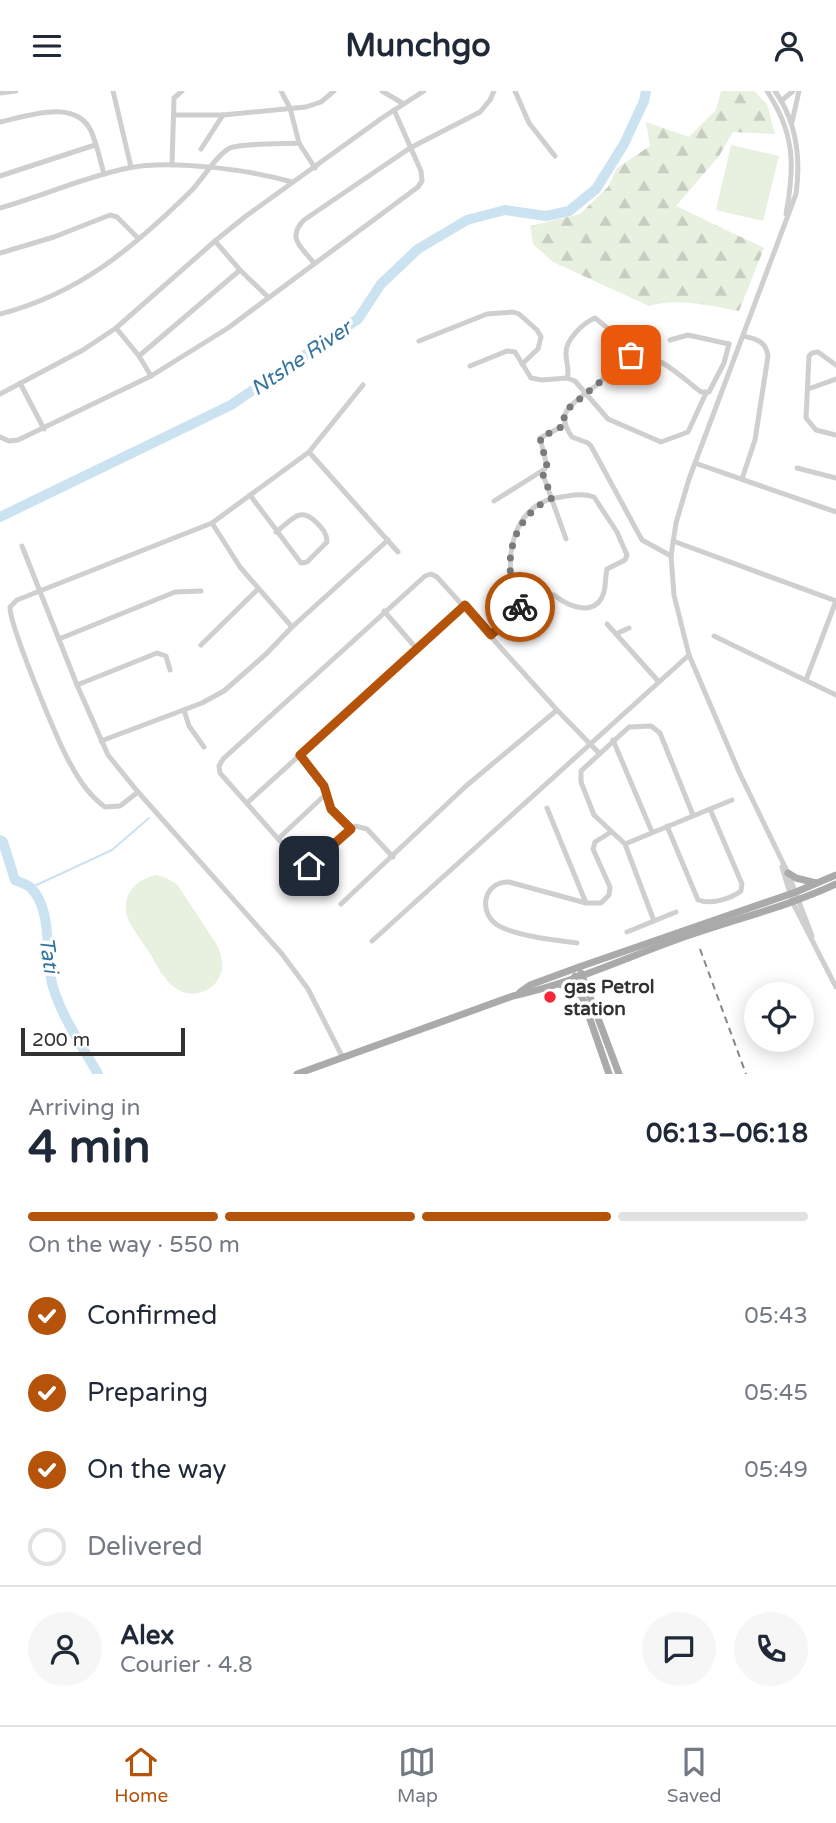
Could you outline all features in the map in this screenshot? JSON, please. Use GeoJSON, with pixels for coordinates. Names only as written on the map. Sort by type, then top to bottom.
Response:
{"type":"FeatureCollection","features":[{"type":"Feature","properties":{"kind":"main road"},"geometry":{"type":"LineString","coordinates":[[788,873],[816,883]]}},
{"type":"Feature","properties":{"kind":"main road"},"geometry":{"type":"LineString","coordinates":[[513,996],[530,985],[577,972],[836,875]]}},
{"type":"Feature","properties":{"kind":"main road"},"geometry":{"type":"LineString","coordinates":[[297,1074],[513,996],[556,984],[577,972],[599,969],[689,935],[797,901],[836,884]]}},
{"type":"Feature","properties":{"kind":"main road"},"geometry":{"type":"LineString","coordinates":[[585,994],[599,969]]}},
{"type":"Feature","properties":{"kind":"main road"},"geometry":{"type":"LineString","coordinates":[[577,972],[606,1051],[619,1074]]}},
{"type":"Feature","properties":{"kind":"main road"},"geometry":{"type":"LineString","coordinates":[[556,984],[585,994]]}},
{"type":"Feature","properties":{"kind":"main road"},"geometry":{"type":"LineString","coordinates":[[606,1051],[609,1074]]}},
{"type":"Feature","properties":{"kind":"street"},"geometry":{"type":"LineString","coordinates":[[0,93],[16,91]]}},
{"type":"Feature","properties":{"kind":"street"},"geometry":{"type":"LineString","coordinates":[[113,91],[131,167]]}},
{"type":"Feature","properties":{"kind":"street"},"geometry":{"type":"LineString","coordinates":[[172,165],[174,98],[182,91]]}},
{"type":"Feature","properties":{"kind":"street"},"geometry":{"type":"LineString","coordinates":[[281,91],[290,108],[299,143],[315,168]]}},
{"type":"Feature","properties":{"kind":"street"},"geometry":{"type":"LineString","coordinates":[[174,115],[223,115],[290,108],[321,102],[334,91]]}},
{"type":"Feature","properties":{"kind":"street"},"geometry":{"type":"LineString","coordinates":[[382,91],[404,104]]}},
{"type":"Feature","properties":{"kind":"street"},"geometry":{"type":"LineString","coordinates":[[0,394],[83,350],[116,328],[215,241],[292,182],[424,91]]}},
{"type":"Feature","properties":{"kind":"street"},"geometry":{"type":"LineString","coordinates":[[314,263],[296,240],[299,225],[360,180],[410,148],[480,112],[494,91]]}},
{"type":"Feature","properties":{"kind":"street"},"geometry":{"type":"LineString","coordinates":[[515,91],[528,123],[555,156]]}},
{"type":"Feature","properties":{"kind":"street"},"geometry":{"type":"LineString","coordinates":[[767,91],[787,130],[793,165],[784,227]]}},
{"type":"Feature","properties":{"kind":"street"},"geometry":{"type":"LineString","coordinates":[[775,91],[792,123],[799,173],[796,194],[695,463],[671,556],[674,595],[689,655],[836,987]]}},
{"type":"Feature","properties":{"kind":"street"},"geometry":{"type":"LineString","coordinates":[[783,103],[793,91]]}},
{"type":"Feature","properties":{"kind":"street"},"geometry":{"type":"LineString","coordinates":[[777,108],[799,91]]}},
{"type":"Feature","properties":{"kind":"street"},"geometry":{"type":"LineString","coordinates":[[792,123],[799,91]]}},
{"type":"Feature","properties":{"kind":"street"},"geometry":{"type":"LineString","coordinates":[[0,437],[12,442],[151,376],[228,328],[420,184],[422,175],[394,110]]}},
{"type":"Feature","properties":{"kind":"street"},"geometry":{"type":"LineString","coordinates":[[0,122],[53,113],[71,113],[87,124],[104,174]]}},
{"type":"Feature","properties":{"kind":"street"},"geometry":{"type":"LineString","coordinates":[[201,149],[223,115]]}},
{"type":"Feature","properties":{"kind":"street"},"geometry":{"type":"LineString","coordinates":[[0,313],[36,303],[89,278],[190,192],[225,151],[235,146],[299,143]]}},
{"type":"Feature","properties":{"kind":"street"},"geometry":{"type":"LineString","coordinates":[[0,176],[95,145]]}},
{"type":"Feature","properties":{"kind":"street"},"geometry":{"type":"LineString","coordinates":[[0,208],[131,167],[172,165],[211,168],[292,182]]}},
{"type":"Feature","properties":{"kind":"street"},"geometry":{"type":"LineString","coordinates":[[0,253],[54,237],[110,215],[117,217],[138,238]]}},
{"type":"Feature","properties":{"kind":"street"},"geometry":{"type":"LineString","coordinates":[[215,241],[240,271],[268,297]]}},
{"type":"Feature","properties":{"kind":"street"},"geometry":{"type":"LineString","coordinates":[[139,356],[240,271]]}},
{"type":"Feature","properties":{"kind":"street"},"geometry":{"type":"LineString","coordinates":[[419,341],[487,314],[513,312],[537,330],[541,337],[538,349],[522,363]]}},
{"type":"Feature","properties":{"kind":"street"},"geometry":{"type":"LineString","coordinates":[[567,378],[569,367],[566,353],[570,341],[586,323],[595,319],[641,355]]}},
{"type":"Feature","properties":{"kind":"street"},"geometry":{"type":"LineString","coordinates":[[116,328],[151,376]]}},
{"type":"Feature","properties":{"kind":"street"},"geometry":{"type":"LineString","coordinates":[[670,340],[688,335],[739,347]]}},
{"type":"Feature","properties":{"kind":"street"},"geometry":{"type":"LineString","coordinates":[[742,479],[755,440],[768,356],[767,349],[760,341],[743,336]]}},
{"type":"Feature","properties":{"kind":"street"},"geometry":{"type":"LineString","coordinates":[[470,366],[511,351],[517,354],[531,378],[567,378],[575,381],[608,419],[661,442],[688,432],[706,393],[712,390],[716,382],[729,344]]}},
{"type":"Feature","properties":{"kind":"street"},"geometry":{"type":"LineString","coordinates":[[836,365],[820,353],[812,353],[808,359],[807,421],[816,430],[836,435]]}},
{"type":"Feature","properties":{"kind":"street"},"geometry":{"type":"LineString","coordinates":[[671,556],[642,540],[591,446],[572,437],[564,417],[570,407],[625,356],[641,355],[656,359],[706,393]]}},
{"type":"Feature","properties":{"kind":"street"},"geometry":{"type":"LineString","coordinates":[[808,389],[836,379]]}},
{"type":"Feature","properties":{"kind":"street"},"geometry":{"type":"LineString","coordinates":[[20,383],[44,429]]}},
{"type":"Feature","properties":{"kind":"street"},"geometry":{"type":"LineString","coordinates":[[138,792],[120,806],[105,807],[72,768],[10,611],[15,601],[212,523],[309,452],[362,385]]}},
{"type":"Feature","properties":{"kind":"street"},"geometry":{"type":"LineString","coordinates":[[494,501],[542,472],[547,466],[541,436],[565,425]]}},
{"type":"Feature","properties":{"kind":"street"},"geometry":{"type":"LineString","coordinates":[[309,452],[398,552]]}},
{"type":"Feature","properties":{"kind":"street"},"geometry":{"type":"LineString","coordinates":[[695,463],[836,510]]}},
{"type":"Feature","properties":{"kind":"street"},"geometry":{"type":"LineString","coordinates":[[797,468],[836,478]]}},
{"type":"Feature","properties":{"kind":"street"},"geometry":{"type":"LineString","coordinates":[[542,472],[566,539]]}},
{"type":"Feature","properties":{"kind":"street"},"geometry":{"type":"LineString","coordinates":[[491,635],[520,609],[547,594],[554,595],[576,609],[590,608],[597,602],[604,592],[607,569],[625,560],[627,555],[617,532],[594,497],[582,494],[552,498],[531,510],[514,536],[509,567],[520,609]]}},
{"type":"Feature","properties":{"kind":"street"},"geometry":{"type":"LineString","coordinates":[[250,495],[276,532],[301,563],[307,562],[327,543],[324,530],[305,513],[299,514],[276,532]]}},
{"type":"Feature","properties":{"kind":"street"},"geometry":{"type":"LineString","coordinates":[[212,523],[258,589],[292,628]]}},
{"type":"Feature","properties":{"kind":"street"},"geometry":{"type":"LineString","coordinates":[[102,741],[202,703],[224,691],[388,540]]}},
{"type":"Feature","properties":{"kind":"street"},"geometry":{"type":"LineString","coordinates":[[673,541],[836,601],[806,680]]}},
{"type":"Feature","properties":{"kind":"street"},"geometry":{"type":"LineString","coordinates":[[22,546],[77,685],[115,764],[282,954],[308,989],[343,1058]]}},
{"type":"Feature","properties":{"kind":"street"},"geometry":{"type":"LineString","coordinates":[[393,857],[368,829],[359,826],[351,829],[309,866],[300,863],[220,773],[219,766],[223,759],[425,576],[431,574],[438,577],[599,753]]}},
{"type":"Feature","properties":{"kind":"street"},"geometry":{"type":"LineString","coordinates":[[201,645],[258,589]]}},
{"type":"Feature","properties":{"kind":"street"},"geometry":{"type":"LineString","coordinates":[[59,639],[175,592],[201,591]]}},
{"type":"Feature","properties":{"kind":"street"},"geometry":{"type":"LineString","coordinates":[[247,803],[465,605]]}},
{"type":"Feature","properties":{"kind":"street"},"geometry":{"type":"LineString","coordinates":[[384,611],[416,648]]}},
{"type":"Feature","properties":{"kind":"street"},"geometry":{"type":"LineString","coordinates":[[607,624],[659,682]]}},
{"type":"Feature","properties":{"kind":"street"},"geometry":{"type":"LineString","coordinates":[[616,633],[629,628]]}},
{"type":"Feature","properties":{"kind":"street"},"geometry":{"type":"LineString","coordinates":[[714,636],[836,695]]}},
{"type":"Feature","properties":{"kind":"street"},"geometry":{"type":"LineString","coordinates":[[77,685],[157,653],[166,656],[170,670]]}},
{"type":"Feature","properties":{"kind":"street"},"geometry":{"type":"LineString","coordinates":[[372,941],[689,655]]}},
{"type":"Feature","properties":{"kind":"street"},"geometry":{"type":"LineString","coordinates":[[184,710],[189,726],[204,747]]}},
{"type":"Feature","properties":{"kind":"street"},"geometry":{"type":"LineString","coordinates":[[341,904],[466,786],[557,710]]}},
{"type":"Feature","properties":{"kind":"street"},"geometry":{"type":"LineString","coordinates":[[654,921],[625,845],[594,815],[581,782],[583,768],[629,727],[651,726],[657,730],[693,815]]}},
{"type":"Feature","properties":{"kind":"street"},"geometry":{"type":"LineString","coordinates":[[613,740],[652,832]]}},
{"type":"Feature","properties":{"kind":"street"},"geometry":{"type":"LineString","coordinates":[[300,755],[322,782],[331,809],[351,829]]}},
{"type":"Feature","properties":{"kind":"street"},"geometry":{"type":"LineString","coordinates":[[279,838],[326,794]]}},
{"type":"Feature","properties":{"kind":"street"},"geometry":{"type":"LineString","coordinates":[[625,845],[732,800]]}},
{"type":"Feature","properties":{"kind":"street"},"geometry":{"type":"LineString","coordinates":[[548,809],[586,903]]}},
{"type":"Feature","properties":{"kind":"street"},"geometry":{"type":"LineString","coordinates":[[667,826],[698,900],[710,902],[736,895],[741,891],[742,884],[710,809]]}},
{"type":"Feature","properties":{"kind":"street"},"geometry":{"type":"LineString","coordinates":[[578,943],[501,927],[488,917],[484,902],[486,894],[493,886],[503,882],[586,903],[601,903],[609,895],[610,887],[593,849],[595,842],[611,832]]}},
{"type":"Feature","properties":{"kind":"street"},"geometry":{"type":"LineString","coordinates":[[782,864],[788,873],[793,893]]}},
{"type":"Feature","properties":{"kind":"street"},"geometry":{"type":"LineString","coordinates":[[627,932],[676,912]]}},
{"type":"Feature","properties":{"kind":"green space"},"geometry":{"type":"Polygon","coordinates":[[[721,91],[754,91],[767,104],[775,134],[733,132],[719,156],[676,206],[764,248],[739,311],[682,302],[649,306],[553,262],[533,244],[530,226],[580,214],[608,187],[617,168],[650,146],[646,122],[689,137],[716,110],[721,91]]]}},
{"type":"Feature","properties":{"kind":"green space"},"geometry":{"type":"Polygon","coordinates":[[[731,145],[779,156],[763,221],[716,210],[731,145]]]}},
{"type":"Feature","properties":{"kind":"green space"},"geometry":{"type":"Polygon","coordinates":[[[156,875],[177,884],[217,945],[222,959],[220,977],[213,986],[203,992],[185,993],[170,984],[128,919],[126,903],[131,890],[142,880],[156,875]]]}},
{"type":"Feature","properties":{"kind":"waterway","name":"Ntshe River"},"geometry":{"type":"LineString","coordinates":[[0,517],[231,405],[358,319],[381,284],[418,249],[467,220],[505,210],[546,216],[569,211],[596,189],[624,144],[646,91]]}},
{"type":"Feature","properties":{"kind":"waterway"},"geometry":{"type":"LineString","coordinates":[[30,888],[112,850],[149,818]]}},
{"type":"Feature","properties":{"kind":"waterway","name":"Tati"},"geometry":{"type":"LineString","coordinates":[[0,840],[3,842],[15,880],[30,887],[38,896],[45,921],[53,987],[67,1020],[98,1074]]}},
{"type":"Feature","properties":{"kind":"railway"},"geometry":{"type":"LineString","coordinates":[[700,949],[746,1074]]}},
{"type":"Feature","properties":{"kind":"way so far"},"geometry":{"type":"LineString","coordinates":[[520,607],[512,586],[509,567],[514,536],[531,510],[552,498],[542,472],[547,466],[540,438],[565,425],[564,417],[570,407],[600,382],[620,360],[631,355]]}},
{"type":"Feature","properties":{"kind":"place","name":"gas Petrol station"},"geometry":{"type":"Point","coordinates":[550,997]}},
{"type":"Feature","properties":{"kind":"route"},"geometry":{"type":"LineString","coordinates":[[309,866],[351,829],[331,809],[322,782],[300,755],[465,605],[491,635],[520,607]]}}]}
